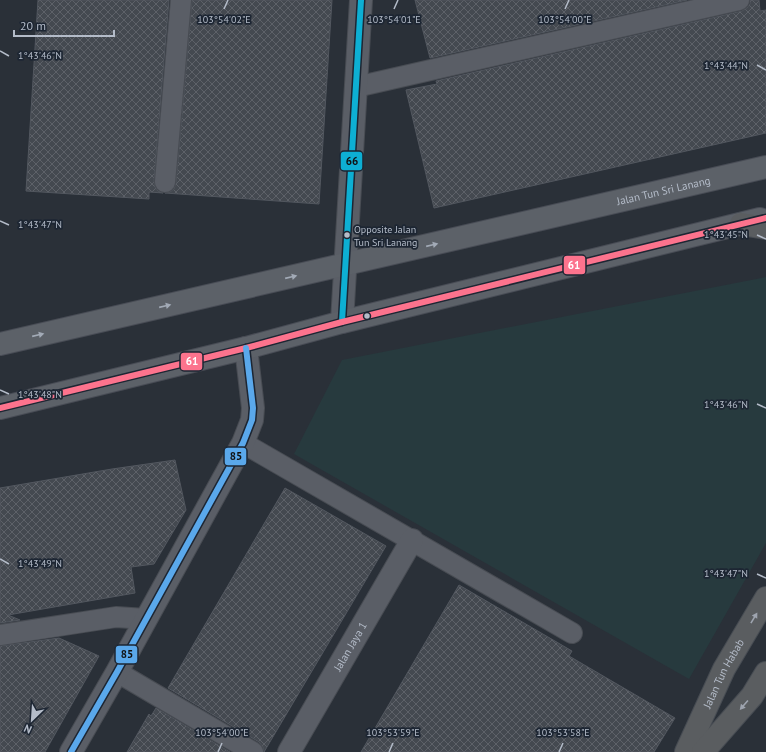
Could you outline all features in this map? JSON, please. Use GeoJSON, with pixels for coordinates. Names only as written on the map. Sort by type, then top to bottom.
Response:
{"type":"FeatureCollection","features":[{"type":"Feature","properties":{"kind":"highway"},"geometry":{"type":"LineString","coordinates":[[741,224],[766,228]]}},
{"type":"Feature","properties":{"kind":"highway","name":"Jalan Tun Habab"},"geometry":{"type":"LineString","coordinates":[[686,752],[724,669],[766,598]]}},
{"type":"Feature","properties":{"kind":"highway"},"geometry":{"type":"LineString","coordinates":[[703,752],[752,696],[766,673]]}},
{"type":"Feature","properties":{"kind":"main road","name":"Jalan Tun Sri Lanang"},"geometry":{"type":"LineString","coordinates":[[0,344],[766,167]]}},
{"type":"Feature","properties":{"kind":"main road"},"geometry":{"type":"LineString","coordinates":[[0,408],[766,218]]}},
{"type":"Feature","properties":{"kind":"street"},"geometry":{"type":"LineString","coordinates":[[342,322],[362,0]]}},
{"type":"Feature","properties":{"kind":"street"},"geometry":{"type":"LineString","coordinates":[[70,752],[146,619],[243,443],[252,420],[253,408],[246,348]]}},
{"type":"Feature","properties":{"kind":"street","name":"Jalan Jaya 1"},"geometry":{"type":"LineString","coordinates":[[289,752],[412,540]]}},
{"type":"Feature","properties":{"kind":"lane"},"geometry":{"type":"LineString","coordinates":[[165,182],[181,0]]}},
{"type":"Feature","properties":{"kind":"lane"},"geometry":{"type":"LineString","coordinates":[[356,87],[739,0]]}},
{"type":"Feature","properties":{"kind":"lane"},"geometry":{"type":"LineString","coordinates":[[243,443],[572,633]]}},
{"type":"Feature","properties":{"kind":"lane"},"geometry":{"type":"LineString","coordinates":[[0,635],[116,616],[146,619]]}},
{"type":"Feature","properties":{"kind":"lane"},"geometry":{"type":"LineString","coordinates":[[116,672],[253,752]]}},
{"type":"Feature","properties":{"kind":"green space"},"geometry":{"type":"Polygon","coordinates":[[[766,277],[766,543],[689,679],[294,454],[342,360],[766,277]]]}},
{"type":"Feature","properties":{"kind":"building"},"geometry":{"type":"Polygon","coordinates":[[[38,0],[169,0],[154,181],[155,187],[158,191],[163,193],[149,192],[149,199],[26,191],[38,0]]]}},
{"type":"Feature","properties":{"kind":"building"},"geometry":{"type":"Polygon","coordinates":[[[192,0],[332,0],[319,204],[165,193],[174,189],[176,183],[192,0]]]}},
{"type":"Feature","properties":{"kind":"building"},"geometry":{"type":"Polygon","coordinates":[[[415,0],[687,0],[430,58],[415,0]]]}},
{"type":"Feature","properties":{"kind":"building"},"geometry":{"type":"Polygon","coordinates":[[[750,0],[759,0],[760,11],[766,10],[766,133],[434,208],[406,90],[437,84],[436,81],[742,11],[750,4],[750,0]]]}},
{"type":"Feature","properties":{"kind":"building"},"geometry":{"type":"Polygon","coordinates":[[[175,460],[186,510],[154,564],[131,567],[135,593],[8,615],[20,620],[0,623],[0,488],[175,460]]]}},
{"type":"Feature","properties":{"kind":"building"},"geometry":{"type":"Polygon","coordinates":[[[285,488],[386,546],[264,752],[263,747],[259,742],[168,688],[285,488]]]}},
{"type":"Feature","properties":{"kind":"building"},"geometry":{"type":"Polygon","coordinates":[[[459,585],[572,651],[569,656],[675,718],[654,752],[361,752],[459,585]]]}},
{"type":"Feature","properties":{"kind":"building"},"geometry":{"type":"Polygon","coordinates":[[[59,638],[99,656],[45,752],[0,752],[0,646],[59,638]]]}},
{"type":"Feature","properties":{"kind":"building"},"geometry":{"type":"Polygon","coordinates":[[[156,708],[230,752],[127,752],[149,714],[151,716],[156,708]]]}},
{"type":"Feature","properties":{"kind":"transit line","name":"66"},"geometry":{"type":"LineString","coordinates":[[342,322],[361,0]]}},
{"type":"Feature","properties":{"kind":"transit line","name":"61"},"geometry":{"type":"LineString","coordinates":[[0,408],[766,218]]}},
{"type":"Feature","properties":{"kind":"transit line","name":"85"},"geometry":{"type":"LineString","coordinates":[[71,752],[117,672],[243,443],[252,420],[253,408],[246,348]]}},
{"type":"Feature","properties":{"kind":"place","name":"Opposite Jalan Tun Sri Lanang"},"geometry":{"type":"Point","coordinates":[347,235]}}]}
